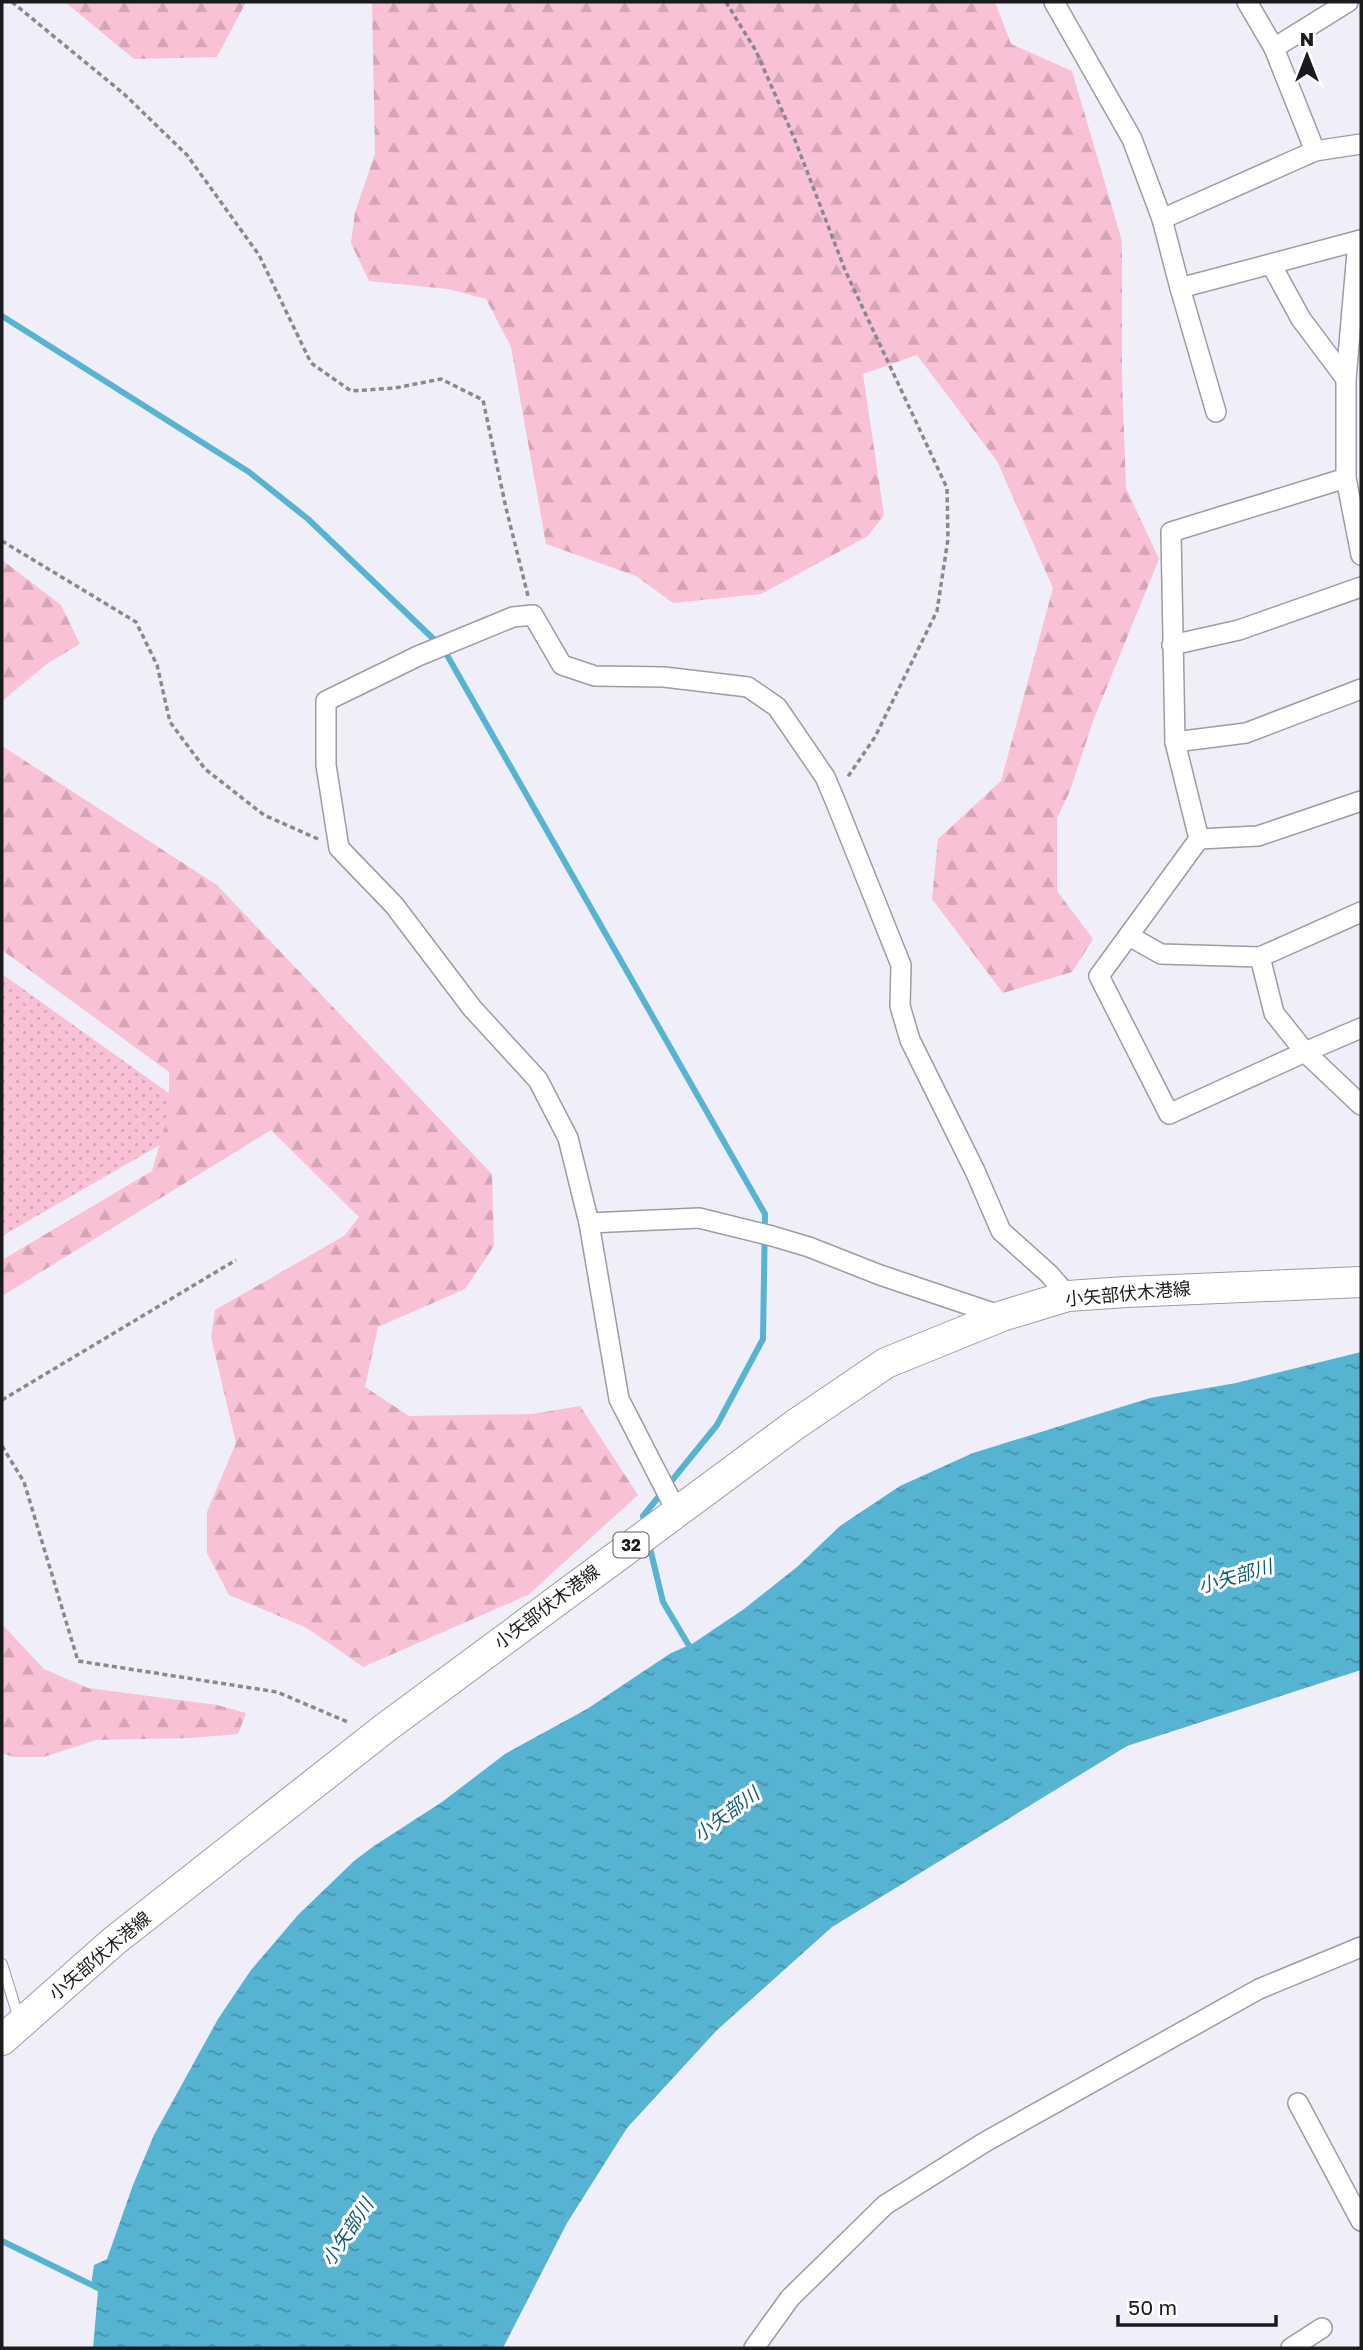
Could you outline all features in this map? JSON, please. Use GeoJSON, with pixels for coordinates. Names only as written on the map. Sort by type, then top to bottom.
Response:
{"type":"FeatureCollection","features":[{"type":"Feature","properties":{"kind":"main road","name":"小矢部伏木港線"},"geometry":{"type":"LineString","coordinates":[[11,2031],[114,1941],[378,1734],[796,1424],[887,1363],[1002,1316],[1068,1296],[1361,1282]]}},
{"type":"Feature","properties":{"kind":"street"},"geometry":{"type":"LineString","coordinates":[[1054,2],[1132,138],[1162,219],[1216,412]]}},
{"type":"Feature","properties":{"kind":"street"},"geometry":{"type":"LineString","coordinates":[[1247,2],[1274,48],[1315,151]]}},
{"type":"Feature","properties":{"kind":"street"},"geometry":{"type":"LineString","coordinates":[[1274,48],[1348,2]]}},
{"type":"Feature","properties":{"kind":"street"},"geometry":{"type":"LineString","coordinates":[[1162,219],[1315,151],[1361,144]]}},
{"type":"Feature","properties":{"kind":"street"},"geometry":{"type":"LineString","coordinates":[[1180,288],[1360,240],[1346,379],[1346,478],[1361,555]]}},
{"type":"Feature","properties":{"kind":"street"},"geometry":{"type":"LineString","coordinates":[[1271,264],[1301,319],[1346,379]]}},
{"type":"Feature","properties":{"kind":"street"},"geometry":{"type":"LineString","coordinates":[[1346,478],[1171,532],[1175,742],[1199,839],[1099,976],[1168,1114],[1361,1028]]}},
{"type":"Feature","properties":{"kind":"street"},"geometry":{"type":"LineString","coordinates":[[1172,645],[1239,630],[1361,587]]}},
{"type":"Feature","properties":{"kind":"street"},"geometry":{"type":"LineString","coordinates":[[677,1511],[619,1399],[589,1223],[568,1139],[538,1080],[472,1008],[394,905],[339,848],[326,765],[326,701],[418,656],[513,617],[533,615],[562,665],[595,676],[664,677],[748,687],[777,707],[825,777],[834,798],[901,965],[900,1006],[910,1040],[970,1160],[1001,1231],[1049,1274],[1068,1296]]}},
{"type":"Feature","properties":{"kind":"street"},"geometry":{"type":"LineString","coordinates":[[1175,742],[1246,733],[1361,689]]}},
{"type":"Feature","properties":{"kind":"street"},"geometry":{"type":"LineString","coordinates":[[1199,839],[1258,836],[1361,801]]}},
{"type":"Feature","properties":{"kind":"street"},"geometry":{"type":"LineString","coordinates":[[1129,936],[1161,954],[1259,957],[1361,912]]}},
{"type":"Feature","properties":{"kind":"street"},"geometry":{"type":"LineString","coordinates":[[1259,957],[1274,1013],[1306,1052],[1361,1105]]}},
{"type":"Feature","properties":{"kind":"street"},"geometry":{"type":"LineString","coordinates":[[589,1223],[699,1218],[809,1247],[880,1275],[1002,1316]]}},
{"type":"Feature","properties":{"kind":"street"},"geometry":{"type":"LineString","coordinates":[[754,2348],[790,2298],[885,2205],[1008,2129],[1259,1989],[1361,1947]]}},
{"type":"Feature","properties":{"kind":"street"},"geometry":{"type":"LineString","coordinates":[[1298,2103],[1361,2221]]}},
{"type":"Feature","properties":{"kind":"street"},"geometry":{"type":"LineString","coordinates":[[1291,2348],[1322,2328]]}},
{"type":"Feature","properties":{"kind":"lane"},"geometry":{"type":"LineString","coordinates":[[2,1964],[11,2031]]}},
{"type":"Feature","properties":{"kind":"path"},"geometry":{"type":"LineString","coordinates":[[12,2],[124,94],[187,155],[259,256],[311,363],[351,391],[395,388],[441,379],[483,401],[533,615]]}},
{"type":"Feature","properties":{"kind":"path"},"geometry":{"type":"LineString","coordinates":[[726,2],[756,51],[796,140],[845,270],[947,488],[948,539],[937,611],[875,737],[834,798]]}},
{"type":"Feature","properties":{"kind":"path"},"geometry":{"type":"LineString","coordinates":[[2,541],[136,622],[157,665],[170,722],[205,769],[264,815],[339,848]]}},
{"type":"Feature","properties":{"kind":"path"},"geometry":{"type":"LineString","coordinates":[[2,1400],[236,1260]]}},
{"type":"Feature","properties":{"kind":"path"},"geometry":{"type":"LineString","coordinates":[[2,1446],[24,1482],[78,1661],[277,1692],[378,1734]]}},
{"type":"Feature","properties":{"kind":"green space"},"geometry":{"type":"Polygon","coordinates":[[[65,2],[246,2],[217,57],[134,59],[65,2]]]}},
{"type":"Feature","properties":{"kind":"green space"},"geometry":{"type":"Polygon","coordinates":[[[372,2],[995,2],[1011,44],[1072,71],[1122,241],[1122,378],[1126,488],[1159,559],[1093,721],[1070,791],[1057,818],[1057,891],[1093,939],[1072,972],[1003,993],[932,899],[938,839],[1001,781],[1053,588],[997,461],[917,355],[863,374],[884,515],[868,536],[761,594],[673,603],[636,576],[546,544],[511,347],[486,299],[448,289],[369,281],[351,243],[355,212],[375,154],[372,2]]]}},
{"type":"Feature","properties":{"kind":"green space"},"geometry":{"type":"Polygon","coordinates":[[[2,560],[61,605],[80,644],[48,663],[2,701],[2,560]]]}},
{"type":"Feature","properties":{"kind":"green space"},"geometry":{"type":"Polygon","coordinates":[[[2,746],[217,885],[492,1174],[494,1246],[465,1289],[378,1327],[365,1387],[409,1416],[532,1414],[580,1406],[638,1495],[528,1595],[363,1667],[307,1628],[229,1595],[207,1553],[207,1512],[236,1443],[211,1337],[215,1310],[344,1236],[359,1217],[271,1130],[2,1296],[2,1260],[152,1171],[169,1113],[169,1072],[2,950],[2,746]]]}},
{"type":"Feature","properties":{"kind":"green space"},"geometry":{"type":"Polygon","coordinates":[[[2,974],[205,1119],[2,1236],[2,974]]]}},
{"type":"Feature","properties":{"kind":"green space"},"geometry":{"type":"Polygon","coordinates":[[[2,1624],[44,1669],[88,1688],[217,1705],[246,1713],[238,1734],[96,1740],[44,1757],[13,1757],[2,1753],[2,1624]]]}},
{"type":"Feature","properties":{"kind":"water","name":"小矢部川"},"geometry":{"type":"Polygon","coordinates":[[[1361,1352],[1361,1670],[1127,1746],[832,1927],[717,2030],[627,2128],[567,2223],[503,2348],[93,2348],[98,2291],[91,2286],[94,2265],[107,2259],[154,2135],[218,2019],[251,1970],[298,1915],[354,1861],[442,1802],[505,1754],[587,1709],[671,1653],[692,1644],[744,1609],[797,1567],[840,1526],[900,1486],[973,1453],[1150,1398],[1236,1383],[1361,1352]]]}},
{"type":"Feature","properties":{"kind":"waterway"},"geometry":{"type":"LineString","coordinates":[[2,316],[249,472],[308,519],[443,648],[765,1214],[763,1339],[717,1425],[643,1516],[645,1526]]}},
{"type":"Feature","properties":{"kind":"waterway"},"geometry":{"type":"LineString","coordinates":[[649,1544],[663,1602],[691,1649]]}},
{"type":"Feature","properties":{"kind":"waterway"},"geometry":{"type":"LineString","coordinates":[[2,2241],[98,2288]]}}]}
